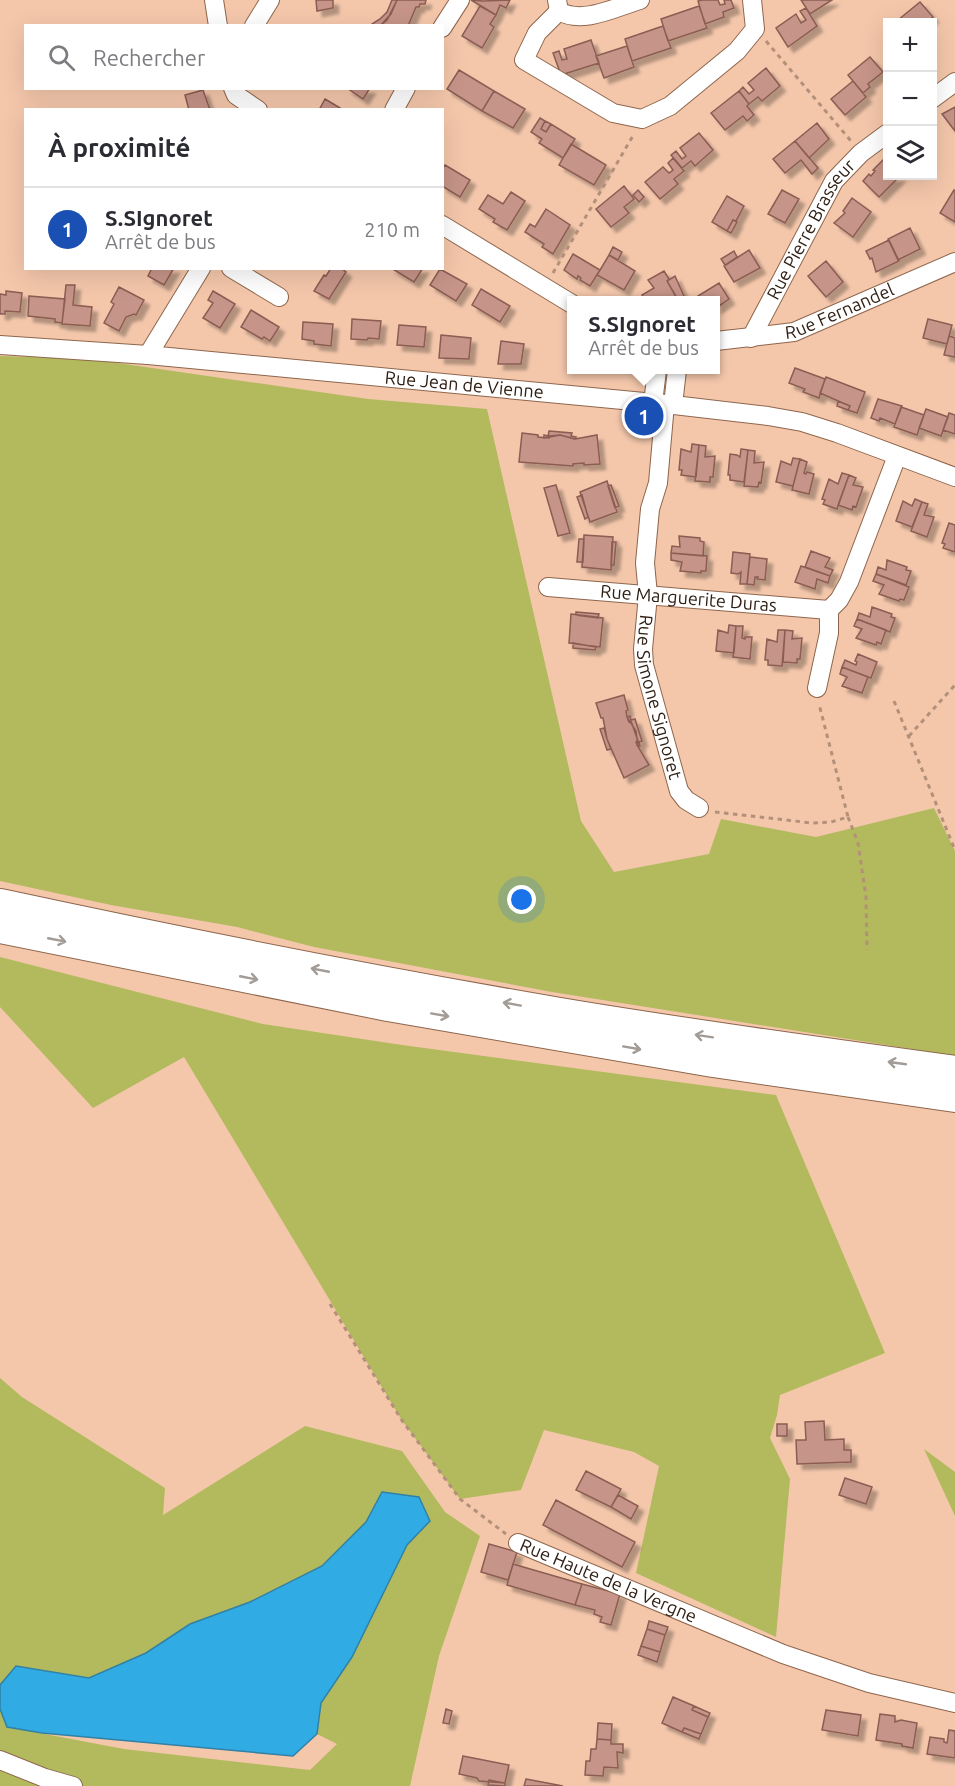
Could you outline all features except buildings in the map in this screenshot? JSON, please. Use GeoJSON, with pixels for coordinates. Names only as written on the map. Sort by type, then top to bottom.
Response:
{"type":"FeatureCollection","features":[{"type":"Feature","properties":{"kind":"highway"},"geometry":{"type":"LineString","coordinates":[[0,904],[171,941],[409,987],[731,1040],[955,1071]]}},
{"type":"Feature","properties":{"kind":"highway"},"geometry":{"type":"LineString","coordinates":[[0,928],[388,1006],[713,1062],[955,1097]]}},
{"type":"Feature","properties":{"kind":"street"},"geometry":{"type":"LineString","coordinates":[[214,0],[218,24]]}},
{"type":"Feature","properties":{"kind":"street"},"geometry":{"type":"LineString","coordinates":[[255,24],[270,0]]}},
{"type":"Feature","properties":{"kind":"street"},"geometry":{"type":"LineString","coordinates":[[444,25],[460,0]]}},
{"type":"Feature","properties":{"kind":"street"},"geometry":{"type":"LineString","coordinates":[[640,0],[586,16],[566,15],[558,5],[537,33],[524,60],[613,113],[642,119],[670,106],[737,51],[755,29],[752,0]]}},
{"type":"Feature","properties":{"kind":"street"},"geometry":{"type":"LineString","coordinates":[[937,96],[955,82]]}},
{"type":"Feature","properties":{"kind":"street"},"geometry":{"type":"LineString","coordinates":[[234,90],[236,95],[255,108]]}},
{"type":"Feature","properties":{"kind":"street"},"geometry":{"type":"LineString","coordinates":[[395,108],[405,90]]}},
{"type":"Feature","properties":{"kind":"street","name":"Rue Pierre Brasseur"},"geometry":{"type":"LineString","coordinates":[[751,338],[834,181],[861,153],[883,137]]}},
{"type":"Feature","properties":{"kind":"street"},"geometry":{"type":"LineString","coordinates":[[444,226],[567,301]]}},
{"type":"Feature","properties":{"kind":"street","name":"Rue Fernandel"},"geometry":{"type":"LineString","coordinates":[[720,341],[794,332],[955,262]]}},
{"type":"Feature","properties":{"kind":"street"},"geometry":{"type":"LineString","coordinates":[[148,355],[200,270]]}},
{"type":"Feature","properties":{"kind":"street"},"geometry":{"type":"LineString","coordinates":[[234,270],[279,297]]}},
{"type":"Feature","properties":{"kind":"street","name":"Rue Jean de Vienne"},"geometry":{"type":"LineString","coordinates":[[0,345],[148,355],[768,416],[802,422],[837,433],[955,477]]}},
{"type":"Feature","properties":{"kind":"street"},"geometry":{"type":"LineString","coordinates":[[658,374],[664,404]]}},
{"type":"Feature","properties":{"kind":"street"},"geometry":{"type":"LineString","coordinates":[[664,404],[675,374]]}},
{"type":"Feature","properties":{"kind":"street","name":"Rue Simone Signoret"},"geometry":{"type":"LineString","coordinates":[[664,404],[658,483],[650,509],[645,563],[648,595],[644,665],[679,791],[686,800],[699,808]]}},
{"type":"Feature","properties":{"kind":"street"},"geometry":{"type":"LineString","coordinates":[[817,688],[829,633],[829,610],[839,600],[849,582],[897,456]]}},
{"type":"Feature","properties":{"kind":"street","name":"Rue Marguerite Duras"},"geometry":{"type":"LineString","coordinates":[[548,586],[829,610]]}},
{"type":"Feature","properties":{"kind":"street","name":"Rue Haute de la Vergne"},"geometry":{"type":"LineString","coordinates":[[518,1543],[783,1654],[869,1683],[955,1703]]}},
{"type":"Feature","properties":{"kind":"street"},"geometry":{"type":"LineString","coordinates":[[0,1760],[45,1778],[74,1786]]}},
{"type":"Feature","properties":{"kind":"path"},"geometry":{"type":"LineString","coordinates":[[755,29],[861,153]]}},
{"type":"Feature","properties":{"kind":"path"},"geometry":{"type":"LineString","coordinates":[[544,288],[642,119]]}},
{"type":"Feature","properties":{"kind":"path"},"geometry":{"type":"LineString","coordinates":[[909,735],[955,685]]}},
{"type":"Feature","properties":{"kind":"path"},"geometry":{"type":"LineString","coordinates":[[817,688],[822,719],[848,818],[858,843],[866,897],[867,950]]}},
{"type":"Feature","properties":{"kind":"path"},"geometry":{"type":"LineString","coordinates":[[894,700],[955,850]]}},
{"type":"Feature","properties":{"kind":"path"},"geometry":{"type":"LineString","coordinates":[[699,808],[718,813],[812,824],[848,818]]}},
{"type":"Feature","properties":{"kind":"path","name":"Rue Haute de la Vergne"},"geometry":{"type":"LineString","coordinates":[[330,1304],[401,1419],[460,1499],[518,1543]]}},
{"type":"Feature","properties":{"kind":"green space"},"geometry":{"type":"Polygon","coordinates":[[[0,356],[90,359],[368,399],[487,409],[581,821],[614,872],[709,854],[721,819],[816,837],[934,808],[955,851],[955,1056],[552,992],[314,947],[237,927],[111,905],[0,881],[0,356]]]}},
{"type":"Feature","properties":{"kind":"green space"},"geometry":{"type":"Polygon","coordinates":[[[0,957],[263,1024],[776,1095],[885,1353],[780,1395],[770,1438],[790,1479],[776,1637],[636,1573],[659,1466],[634,1452],[544,1430],[521,1490],[460,1499],[401,1419],[184,1057],[93,1108],[0,1007],[0,957]]]}},
{"type":"Feature","properties":{"kind":"green space"},"geometry":{"type":"Polygon","coordinates":[[[0,1378],[22,1397],[165,1488],[163,1515],[305,1426],[402,1451],[445,1512],[480,1536],[439,1656],[410,1786],[0,1786],[0,1709],[8,1727],[124,1749],[310,1770],[337,1744],[317,1734],[320,1703],[352,1657],[407,1545],[430,1521],[382,1492],[366,1522],[322,1566],[250,1602],[190,1624],[146,1653],[89,1678],[16,1666],[0,1685],[0,1378]]]}},
{"type":"Feature","properties":{"kind":"green space"},"geometry":{"type":"Polygon","coordinates":[[[924,1449],[955,1472],[955,1516],[924,1449]]]}},
{"type":"Feature","properties":{"kind":"water"},"geometry":{"type":"Polygon","coordinates":[[[382,1492],[419,1497],[430,1521],[407,1545],[352,1657],[321,1703],[317,1734],[293,1756],[42,1733],[7,1727],[0,1709],[0,1685],[16,1666],[89,1678],[146,1653],[190,1624],[250,1602],[322,1566],[366,1522],[382,1492]]]}},
{"type":"Feature","properties":{"kind":"place","name":"S.SIgnoret"},"geometry":{"type":"Point","coordinates":[644,416]}}]}
